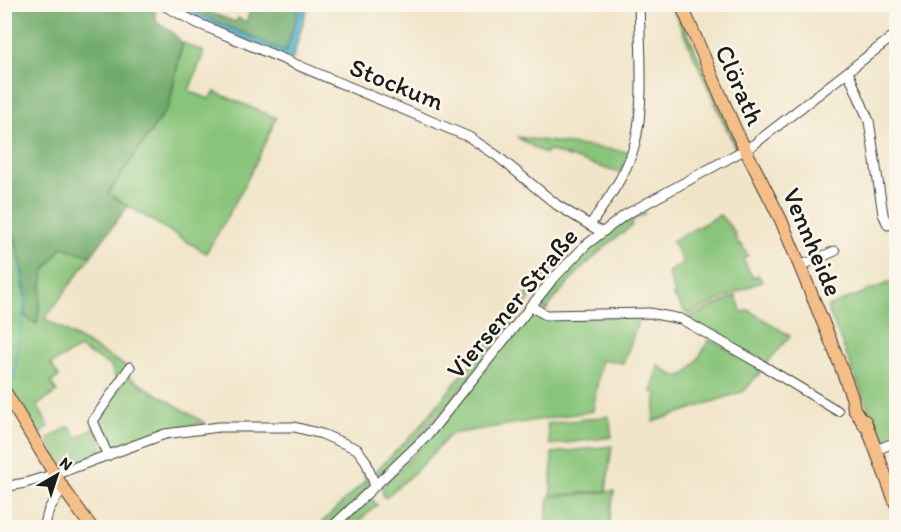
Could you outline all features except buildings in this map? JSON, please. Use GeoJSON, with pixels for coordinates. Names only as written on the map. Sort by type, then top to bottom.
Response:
{"type":"FeatureCollection","features":[{"type":"Feature","properties":{"kind":"main road","name":"Clörath"},"geometry":{"type":"LineString","coordinates":[[681,4],[745,150]]}},
{"type":"Feature","properties":{"kind":"main road","name":"Vennheide"},"geometry":{"type":"LineString","coordinates":[[745,150],[777,211],[836,354],[852,397],[854,409],[866,427],[897,504]]}},
{"type":"Feature","properties":{"kind":"main road"},"geometry":{"type":"LineString","coordinates":[[4,390],[54,474],[92,528]]}},
{"type":"Feature","properties":{"kind":"street","name":"Stockum"},"geometry":{"type":"LineString","coordinates":[[161,4],[196,23],[469,137],[496,155],[557,205],[601,232]]}},
{"type":"Feature","properties":{"kind":"street"},"geometry":{"type":"LineString","coordinates":[[590,225],[621,177],[636,140],[639,107],[639,4]]}},
{"type":"Feature","properties":{"kind":"street","name":"Viersener Straße"},"geometry":{"type":"LineString","coordinates":[[331,528],[432,430],[530,306],[567,263],[601,232],[644,204],[745,150],[897,34]]}},
{"type":"Feature","properties":{"kind":"street"},"geometry":{"type":"LineString","coordinates":[[848,72],[869,121],[882,213],[888,225]]}},
{"type":"Feature","properties":{"kind":"street"},"geometry":{"type":"LineString","coordinates":[[800,266],[835,251]]}},
{"type":"Feature","properties":{"kind":"street"},"geometry":{"type":"LineString","coordinates":[[530,306],[546,315],[649,313],[681,319],[838,411]]}},
{"type":"Feature","properties":{"kind":"street"},"geometry":{"type":"LineString","coordinates":[[108,456],[93,421],[130,368]]}},
{"type":"Feature","properties":{"kind":"street"},"geometry":{"type":"LineString","coordinates":[[4,487],[54,474],[165,434],[219,427],[294,427],[322,434],[357,449],[366,461],[375,486]]}},
{"type":"Feature","properties":{"kind":"street"},"geometry":{"type":"LineString","coordinates":[[876,450],[897,442]]}},
{"type":"Feature","properties":{"kind":"street"},"geometry":{"type":"LineString","coordinates":[[44,528],[49,509],[63,488]]}},
{"type":"Feature","properties":{"kind":"green space"},"geometry":{"type":"Polygon","coordinates":[[[4,5],[154,5],[157,23],[171,31],[182,43],[169,106],[108,193],[128,206],[91,256],[62,247],[44,272],[37,324],[24,316],[25,289],[21,263],[5,212],[4,5]]]}},
{"type":"Feature","properties":{"kind":"green space"},"geometry":{"type":"Polygon","coordinates":[[[197,5],[206,5],[205,11],[236,22],[238,18],[246,22],[252,5],[300,5],[286,52],[194,12],[197,5]]]}},
{"type":"Feature","properties":{"kind":"green space"},"geometry":{"type":"Polygon","coordinates":[[[671,5],[676,5],[737,146],[735,148],[671,5]]]}},
{"type":"Feature","properties":{"kind":"green space"},"geometry":{"type":"Polygon","coordinates":[[[183,43],[204,52],[189,91],[209,99],[215,92],[276,118],[244,187],[206,253],[108,194],[169,106],[183,43]]]}},
{"type":"Feature","properties":{"kind":"green space"},"geometry":{"type":"Polygon","coordinates":[[[517,137],[630,152],[620,173],[547,150],[545,154],[517,137]]]}},
{"type":"Feature","properties":{"kind":"green space"},"geometry":{"type":"Polygon","coordinates":[[[641,210],[645,214],[632,220],[632,226],[585,265],[545,311],[537,303],[582,253],[607,232],[641,210]]]}},
{"type":"Feature","properties":{"kind":"green space"},"geometry":{"type":"Polygon","coordinates":[[[4,212],[21,263],[25,289],[24,316],[37,324],[44,272],[62,246],[91,256],[45,319],[127,367],[117,382],[111,366],[79,348],[51,364],[59,377],[51,382],[57,392],[37,405],[49,427],[42,431],[44,435],[29,424],[5,384],[4,212]]]}},
{"type":"Feature","properties":{"kind":"green space"},"geometry":{"type":"Polygon","coordinates":[[[720,215],[733,230],[739,245],[741,244],[748,256],[743,259],[753,278],[758,275],[762,281],[687,315],[673,295],[675,294],[668,272],[684,263],[672,241],[720,215]]]}},
{"type":"Feature","properties":{"kind":"green space"},"geometry":{"type":"Polygon","coordinates":[[[558,256],[560,258],[498,342],[432,423],[384,474],[375,472],[418,429],[558,256]]]}},
{"type":"Feature","properties":{"kind":"green space"},"geometry":{"type":"Polygon","coordinates":[[[896,280],[896,436],[882,442],[827,307],[896,280]]]}},
{"type":"Feature","properties":{"kind":"green space"},"geometry":{"type":"Polygon","coordinates":[[[736,296],[742,313],[749,310],[790,336],[766,364],[686,319],[736,296]]]}},
{"type":"Feature","properties":{"kind":"green space"},"geometry":{"type":"Polygon","coordinates":[[[529,313],[540,318],[640,316],[623,363],[601,360],[593,411],[451,434],[416,471],[385,498],[382,491],[385,484],[448,415],[529,313]]]}},
{"type":"Feature","properties":{"kind":"green space"},"geometry":{"type":"Polygon","coordinates":[[[710,339],[763,369],[744,391],[653,422],[657,393],[652,392],[658,365],[674,375],[684,375],[692,367],[710,339]]]}},
{"type":"Feature","properties":{"kind":"green space"},"geometry":{"type":"Polygon","coordinates":[[[127,376],[205,423],[167,430],[108,449],[95,421],[127,376]]]}},
{"type":"Feature","properties":{"kind":"green space"},"geometry":{"type":"Polygon","coordinates":[[[609,416],[612,437],[550,445],[547,424],[609,416]]]}},
{"type":"Feature","properties":{"kind":"green space"},"geometry":{"type":"Polygon","coordinates":[[[70,426],[77,438],[94,428],[102,446],[99,455],[67,466],[62,465],[47,439],[70,426]]]}},
{"type":"Feature","properties":{"kind":"green space"},"geometry":{"type":"Polygon","coordinates":[[[612,446],[606,491],[551,496],[552,453],[612,446]]]}},
{"type":"Feature","properties":{"kind":"green space"},"geometry":{"type":"Polygon","coordinates":[[[357,456],[369,477],[367,490],[327,527],[316,528],[366,479],[357,456]]]}},
{"type":"Feature","properties":{"kind":"green space"},"geometry":{"type":"Polygon","coordinates":[[[614,491],[609,527],[546,527],[549,497],[614,491]]]}},
{"type":"Feature","properties":{"kind":"green space"},"geometry":{"type":"Polygon","coordinates":[[[370,497],[377,505],[352,527],[337,528],[370,497]]]}},
{"type":"Feature","properties":{"kind":"water"},"geometry":{"type":"Polygon","coordinates":[[[189,5],[197,5],[195,12],[286,52],[300,5],[308,5],[292,61],[186,13],[189,5]]]}},
{"type":"Feature","properties":{"kind":"waterway"},"geometry":{"type":"LineString","coordinates":[[172,4],[185,12]]}},
{"type":"Feature","properties":{"kind":"waterway"},"geometry":{"type":"LineString","coordinates":[[4,220],[20,267],[24,304],[14,380]]}},
{"type":"Feature","properties":{"kind":"waterway"},"geometry":{"type":"LineString","coordinates":[[4,412],[6,408]]}}]}
